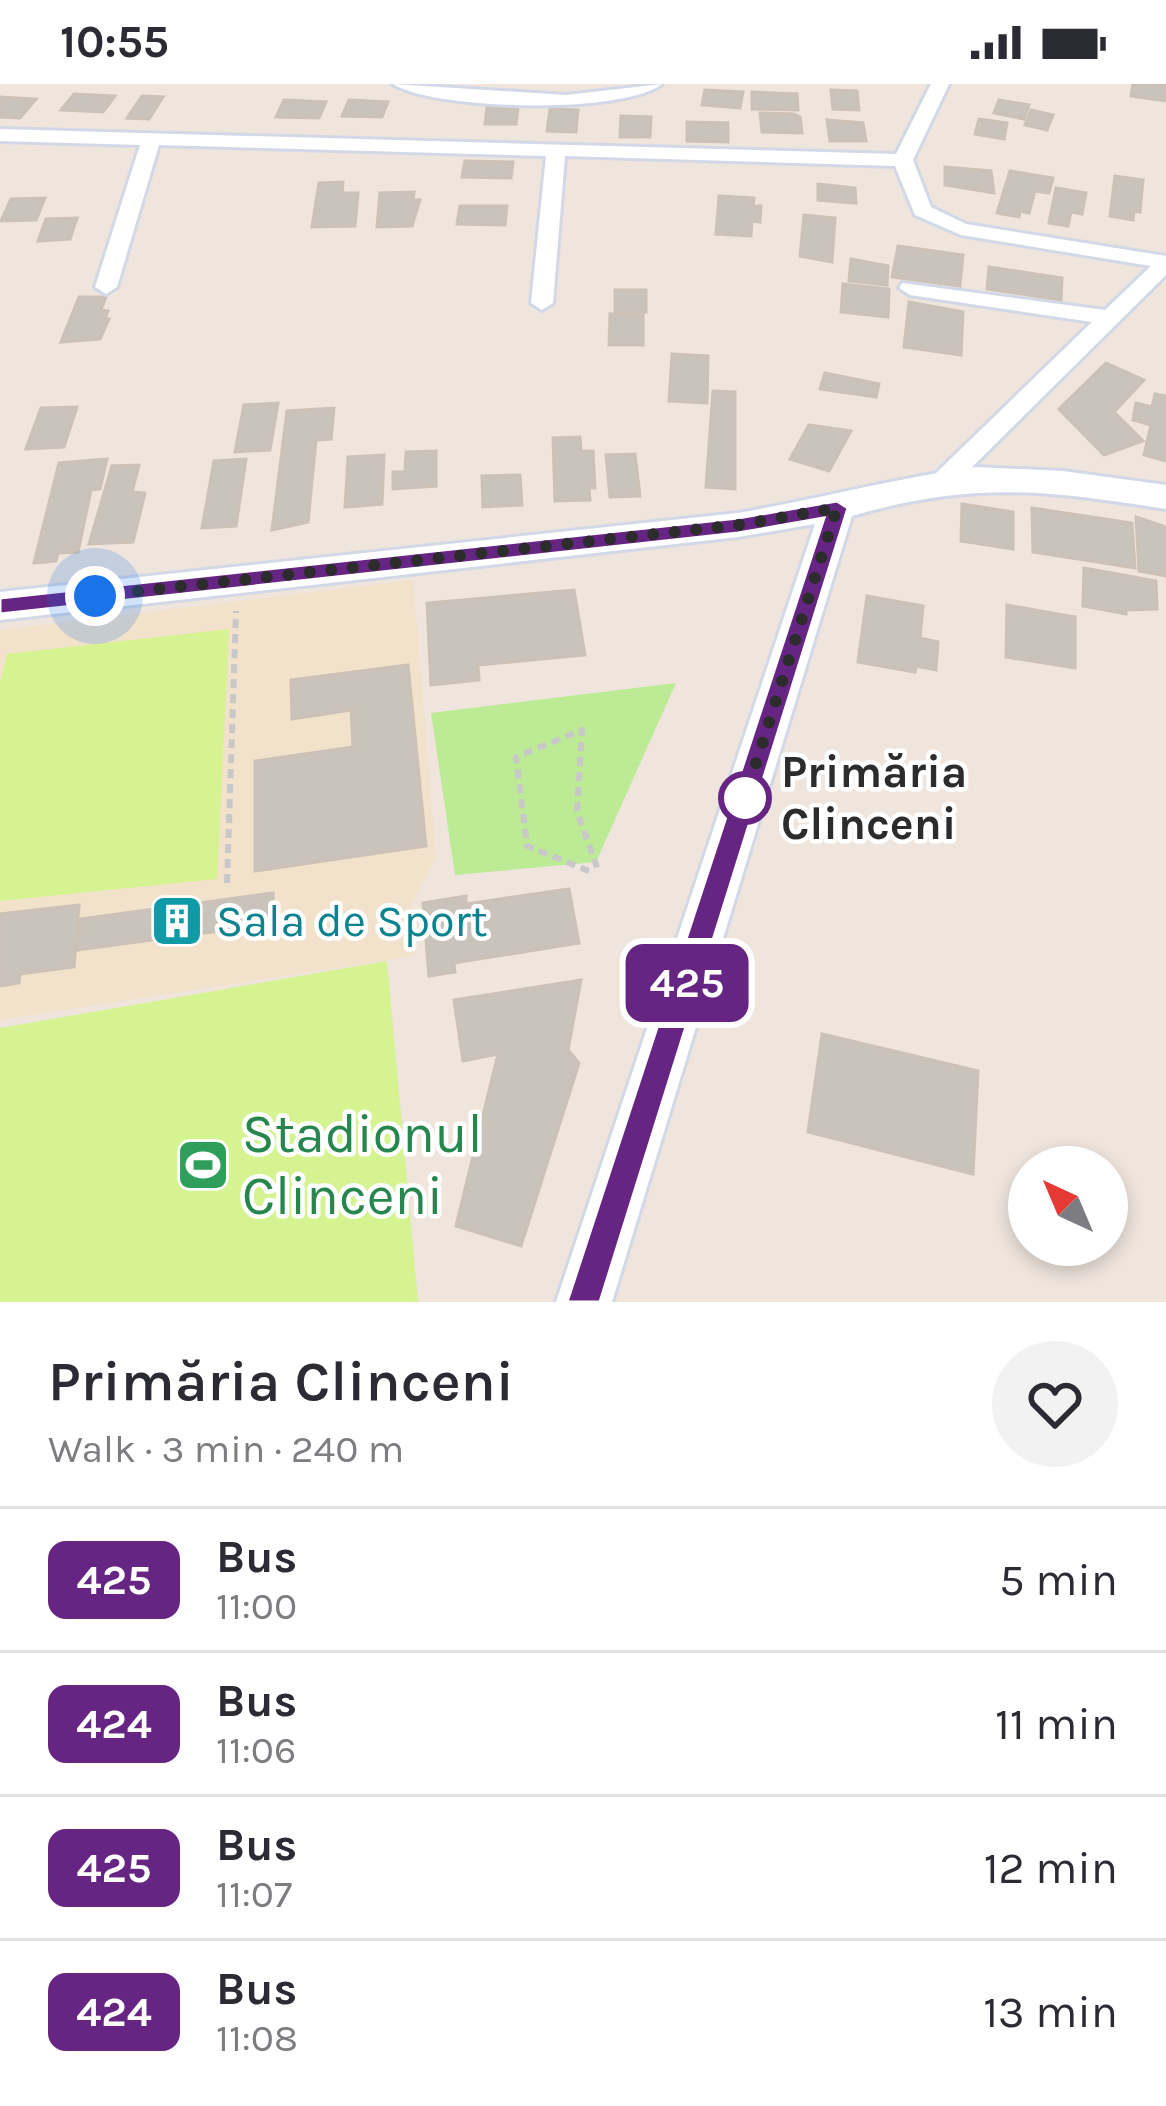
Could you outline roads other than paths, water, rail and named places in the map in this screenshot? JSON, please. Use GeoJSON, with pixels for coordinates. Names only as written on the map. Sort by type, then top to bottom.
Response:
{"type":"FeatureCollection","features":[{"type":"Feature","properties":{"kind":"main road"},"geometry":{"type":"LineString","coordinates":[[0,606],[738,525],[837,508],[943,482],[1035,479],[1166,497]]}},
{"type":"Feature","properties":{"kind":"main road"},"geometry":{"type":"LineString","coordinates":[[584,1302],[837,508]]}},
{"type":"Feature","properties":{"kind":"street"},"geometry":{"type":"LineString","coordinates":[[409,84],[470,97],[563,98],[626,95],[652,84]]}},
{"type":"Feature","properties":{"kind":"street"},"geometry":{"type":"LineString","coordinates":[[940,84],[902,160],[916,203],[944,224],[1166,263]]}},
{"type":"Feature","properties":{"kind":"street"},"geometry":{"type":"LineString","coordinates":[[0,135],[902,160]]}},
{"type":"Feature","properties":{"kind":"street"},"geometry":{"type":"LineString","coordinates":[[106,286],[151,139]]}},
{"type":"Feature","properties":{"kind":"street"},"geometry":{"type":"LineString","coordinates":[[542,303],[556,150]]}},
{"type":"Feature","properties":{"kind":"street"},"geometry":{"type":"LineString","coordinates":[[943,482],[1166,263]]}},
{"type":"Feature","properties":{"kind":"street"},"geometry":{"type":"LineString","coordinates":[[910,288],[1110,318]]}},
{"type":"Feature","properties":{"kind":"place","name":"Primăria Clinceni"},"geometry":{"type":"Point","coordinates":[745,798]}},
{"type":"Feature","properties":{"kind":"place","name":"Sala de Sport"},"geometry":{"type":"Point","coordinates":[177,921]}},
{"type":"Feature","properties":{"kind":"place","name":"Stadionul Clinceni"},"geometry":{"type":"Point","coordinates":[203,1165]}}]}
